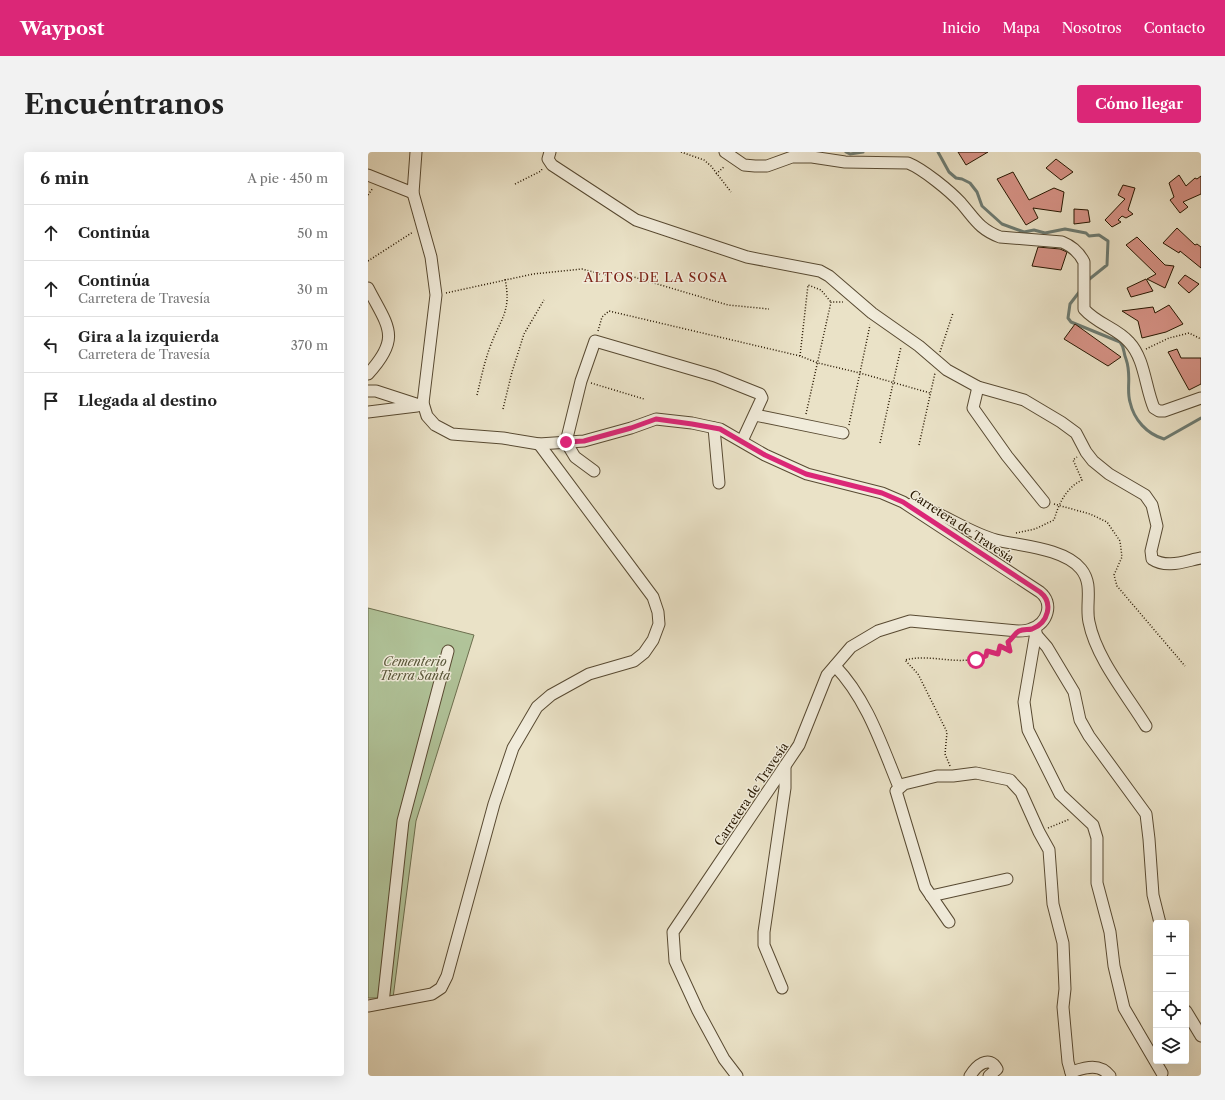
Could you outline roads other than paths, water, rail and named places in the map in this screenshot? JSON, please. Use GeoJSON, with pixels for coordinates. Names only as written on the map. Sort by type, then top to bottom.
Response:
{"type":"FeatureCollection","features":[{"type":"Feature","properties":{"kind":"street"},"geometry":{"type":"LineString","coordinates":[[416,152],[412,193],[431,257],[436,295],[421,404]]}},
{"type":"Feature","properties":{"kind":"street"},"geometry":{"type":"LineString","coordinates":[[727,154],[744,165],[755,166],[767,166],[792,157],[812,157],[845,162],[865,156],[908,163],[917,167],[952,194],[974,221],[991,234],[1000,237],[1062,242],[1070,246],[1081,256],[1085,266],[1084,309],[1092,318],[1129,341],[1137,354],[1154,408],[1159,411],[1164,411],[1201,398]]}},
{"type":"Feature","properties":{"kind":"street"},"geometry":{"type":"LineString","coordinates":[[549,155],[552,165],[636,220],[747,257],[820,271],[829,276],[872,313],[904,335],[947,370],[978,387],[1024,400],[1061,422],[1076,433],[1086,452],[1093,461],[1108,474],[1144,495],[1152,505],[1157,526],[1151,552],[1152,559],[1158,564],[1170,565],[1201,558]]}},
{"type":"Feature","properties":{"kind":"street"},"geometry":{"type":"LineString","coordinates":[[368,175],[412,193]]}},
{"type":"Feature","properties":{"kind":"street"},"geometry":{"type":"LineString","coordinates":[[368,288],[389,330],[388,346],[380,362],[368,374]]}},
{"type":"Feature","properties":{"kind":"street"},"geometry":{"type":"LineString","coordinates":[[594,471],[571,453],[566,442],[581,380],[595,341],[715,376],[756,391],[762,398],[742,441]]}},
{"type":"Feature","properties":{"kind":"street"},"geometry":{"type":"LineString","coordinates":[[368,378],[372,391],[421,404]]}},
{"type":"Feature","properties":{"kind":"street"},"geometry":{"type":"LineString","coordinates":[[978,387],[973,408],[1007,456],[1044,502]]}},
{"type":"Feature","properties":{"kind":"street"},"geometry":{"type":"LineString","coordinates":[[368,412],[421,404]]}},
{"type":"Feature","properties":{"kind":"street","name":"Carretera de Travesía"},"geometry":{"type":"LineString","coordinates":[[421,404],[427,416],[435,425],[452,434],[503,438],[539,444],[584,441],[631,428],[656,419],[720,429],[765,455],[806,474],[882,493],[903,502],[1045,595],[1048,602],[1048,610],[1045,619],[1034,631],[1018,631],[910,621],[878,631],[851,647],[827,675],[799,745],[673,932],[675,961],[698,1010],[724,1059],[737,1076]]}},
{"type":"Feature","properties":{"kind":"street"},"geometry":{"type":"LineString","coordinates":[[755,415],[843,433]]}},
{"type":"Feature","properties":{"kind":"street"},"geometry":{"type":"LineString","coordinates":[[714,428],[719,483]]}},
{"type":"Feature","properties":{"kind":"street"},"geometry":{"type":"LineString","coordinates":[[368,1006],[432,994],[441,988],[447,976],[494,804],[514,748],[537,707],[551,695],[589,674],[634,661],[644,653],[653,640],[659,624],[658,612],[652,597],[539,444]]}},
{"type":"Feature","properties":{"kind":"street"},"geometry":{"type":"LineString","coordinates":[[903,502],[926,508],[995,540],[1064,557],[1080,568],[1086,578],[1088,589],[1089,622],[1094,638],[1104,660],[1146,726]]}},
{"type":"Feature","properties":{"kind":"street"},"geometry":{"type":"LineString","coordinates":[[1034,631],[1047,647],[1074,692],[1080,720],[1089,736],[1146,814],[1150,839],[1153,895],[1159,920]]}},
{"type":"Feature","properties":{"kind":"street"},"geometry":{"type":"LineString","coordinates":[[1034,631],[1024,702],[1028,730],[1060,794],[1093,825],[1097,838],[1097,883],[1110,932],[1114,966],[1124,1008],[1162,1073]]}},
{"type":"Feature","properties":{"kind":"street"},"geometry":{"type":"LineString","coordinates":[[383,1003],[403,821],[448,651]]}},
{"type":"Feature","properties":{"kind":"street"},"geometry":{"type":"LineString","coordinates":[[834,666],[846,678],[863,705],[878,736],[899,787]]}},
{"type":"Feature","properties":{"kind":"street"},"geometry":{"type":"LineString","coordinates":[[782,988],[764,945],[764,932],[785,788],[786,765]]}},
{"type":"Feature","properties":{"kind":"street"},"geometry":{"type":"LineString","coordinates":[[949,922],[931,896],[919,873],[896,791],[904,784],[937,776],[953,776],[976,773],[1010,780],[1021,792],[1049,850],[1053,904],[1063,943],[1063,1007],[1071,1074],[1084,1068],[1098,1067],[1106,1071],[1110,1076]]}},
{"type":"Feature","properties":{"kind":"street"},"geometry":{"type":"LineString","coordinates":[[931,896],[1007,879]]}},
{"type":"Feature","properties":{"kind":"street"},"geometry":{"type":"LineString","coordinates":[[1189,1016],[1201,1036]]}},
{"type":"Feature","properties":{"kind":"street"},"geometry":{"type":"LineString","coordinates":[[970,1076],[982,1063],[988,1062],[995,1064],[997,1069],[989,1076]]}},
{"type":"Feature","properties":{"kind":"waterway"},"geometry":{"type":"LineString","coordinates":[[846,152],[850,154],[863,152]]}},
{"type":"Feature","properties":{"kind":"waterway"},"geometry":{"type":"LineString","coordinates":[[938,152],[949,172],[956,178],[970,183],[977,192],[982,206],[1002,224],[1024,232],[1034,230],[1045,233],[1065,229],[1086,233],[1089,236],[1099,235],[1108,241],[1107,265],[1087,281]]}},
{"type":"Feature","properties":{"kind":"waterway"},"geometry":{"type":"LineString","coordinates":[[1080,291],[1070,304],[1068,318],[1071,322],[1122,344],[1129,371],[1130,402],[1135,415],[1142,425],[1152,434],[1164,439],[1201,418]]}},
{"type":"Feature","properties":{"kind":"district","name":"ALTOS DE LA SOSA"},"geometry":{"type":"Point","coordinates":[656,277]}},
{"type":"Feature","properties":{"kind":"park label","name":"Cementerio Tierra Santa"},"geometry":{"type":"Point","coordinates":[415,668]}}]}
